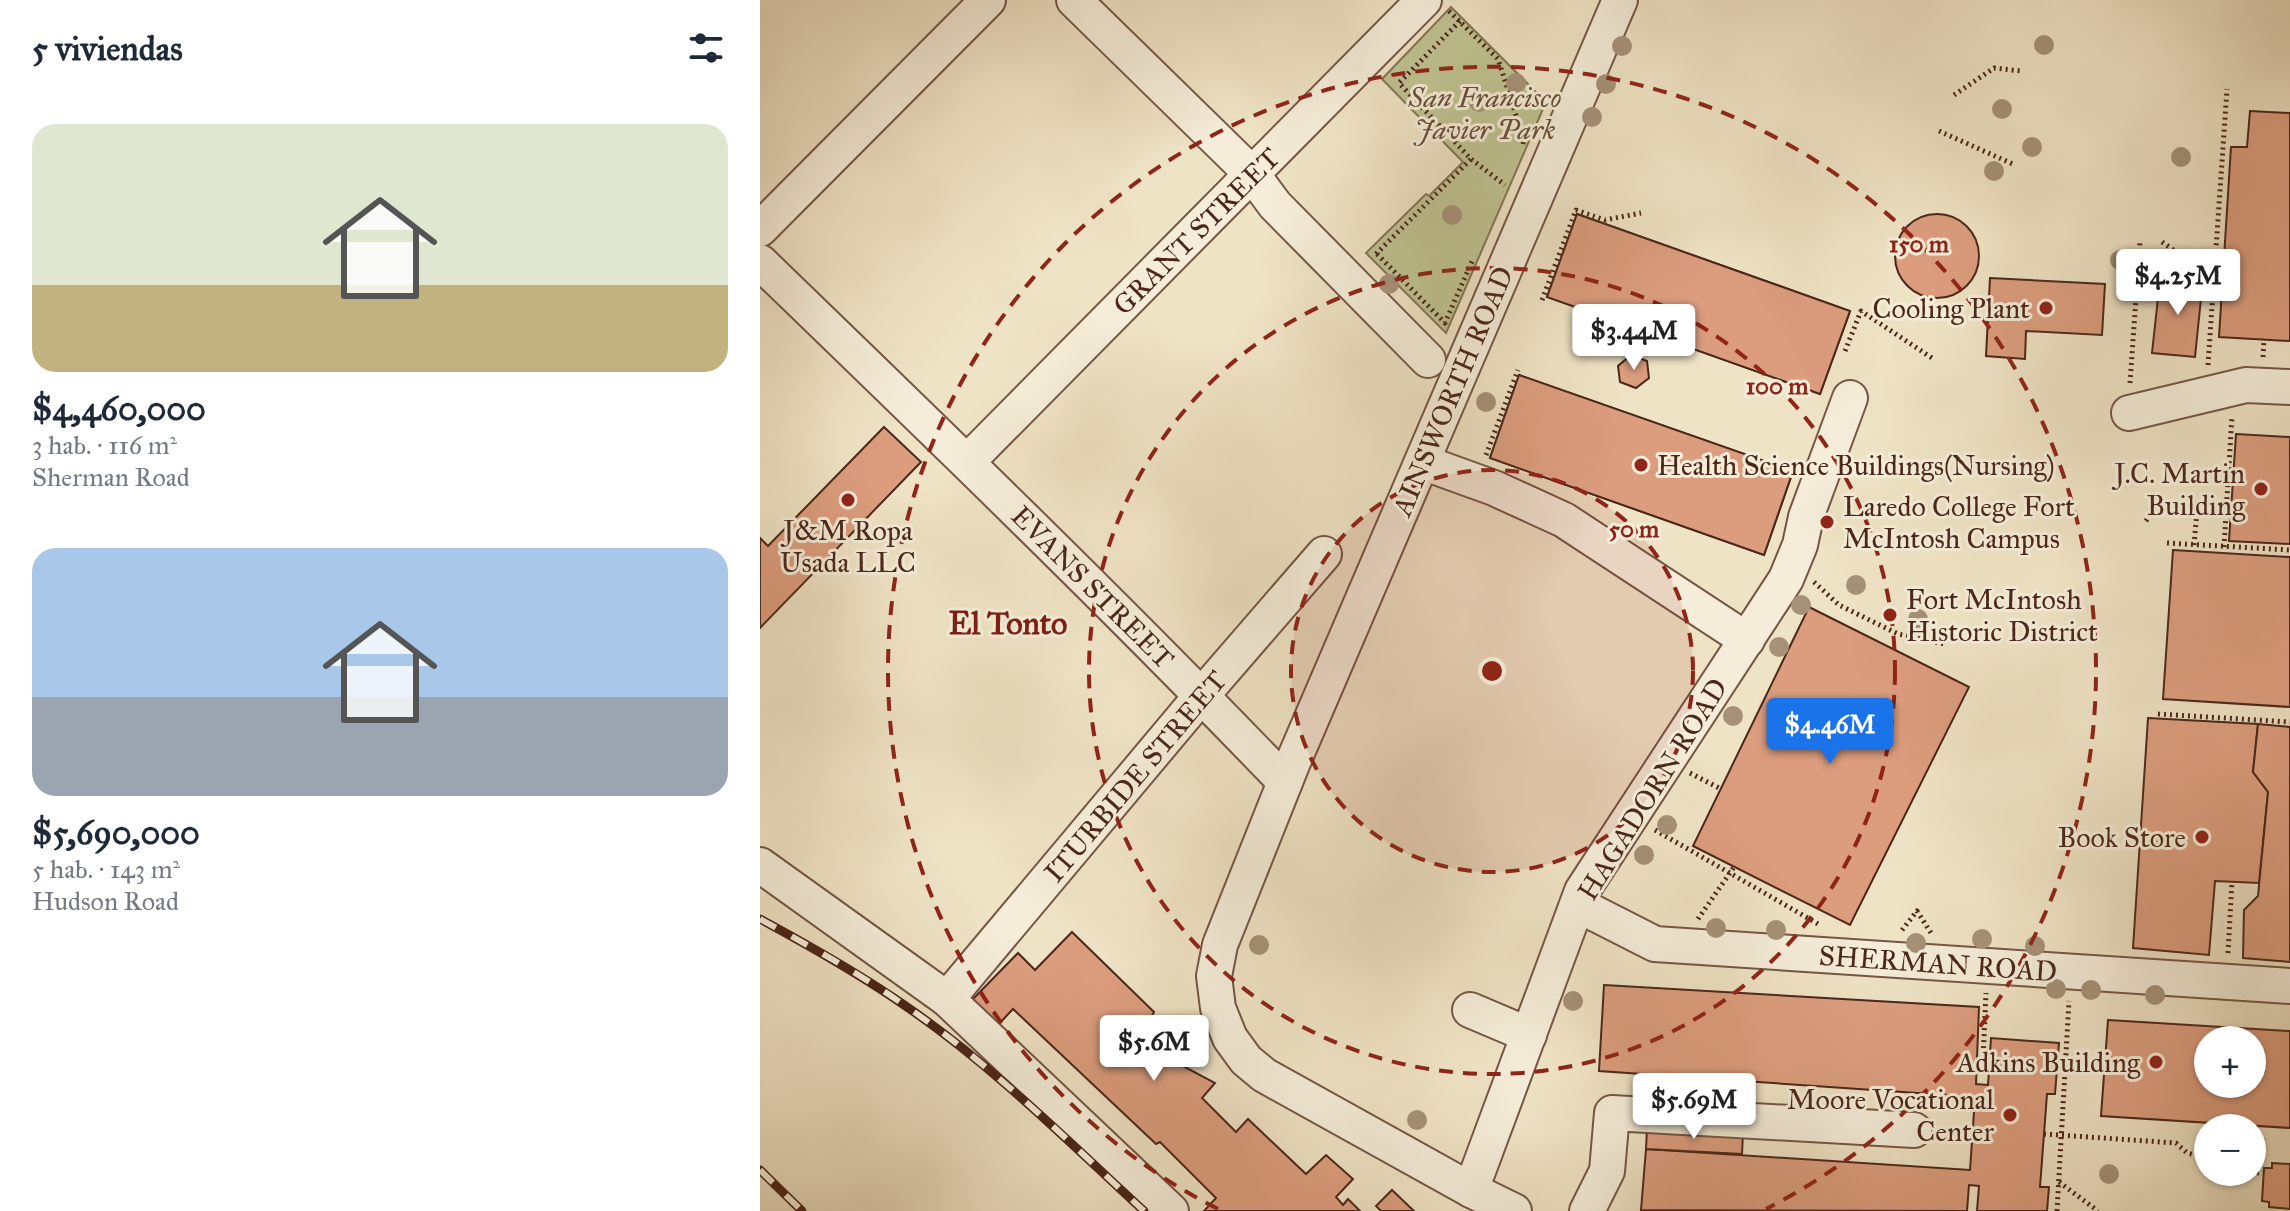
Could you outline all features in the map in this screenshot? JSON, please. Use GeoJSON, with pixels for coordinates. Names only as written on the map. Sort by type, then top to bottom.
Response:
{"type":"FeatureCollection","features":[{"type":"Feature","properties":{"kind":"street"},"geometry":{"type":"LineString","coordinates":[[760,229],[988,0]]}},
{"type":"Feature","properties":{"kind":"street"},"geometry":{"type":"LineString","coordinates":[[1074,0],[1252,174],[1275,205],[1428,360]]}},
{"type":"Feature","properties":{"kind":"street","name":"AINSWORTH ROAD"},"geometry":{"type":"LineString","coordinates":[[1514,1211],[1264,1075],[1246,1060],[1230,1038],[1218,1008],[1214,976],[1220,945],[1285,782],[1620,0]]}},
{"type":"Feature","properties":{"kind":"street","name":"GRANT STREET"},"geometry":{"type":"LineString","coordinates":[[967,462],[1252,174],[1435,4]]}},
{"type":"Feature","properties":{"kind":"street","name":"EVANS STREET"},"geometry":{"type":"LineString","coordinates":[[760,262],[967,462],[1202,695],[1285,782]]}},
{"type":"Feature","properties":{"kind":"street"},"geometry":{"type":"LineString","coordinates":[[2130,402],[2246,385],[2290,387]]}},
{"type":"Feature","properties":{"kind":"street","name":"HAGADORN ROAD"},"geometry":{"type":"LineString","coordinates":[[1471,1190],[1582,891],[1789,573],[1850,398]]}},
{"type":"Feature","properties":{"kind":"street"},"geometry":{"type":"LineString","coordinates":[[1422,462],[1494,488],[1564,520],[1747,640]]}},
{"type":"Feature","properties":{"kind":"street","name":"ITURBIDE STREET"},"geometry":{"type":"LineString","coordinates":[[947,999],[1324,554]]}},
{"type":"Feature","properties":{"kind":"street"},"geometry":{"type":"LineString","coordinates":[[760,865],[947,999],[1171,1211]]}},
{"type":"Feature","properties":{"kind":"street","name":"SHERMAN ROAD"},"geometry":{"type":"LineString","coordinates":[[1594,913],[1655,944],[2290,986]]}},
{"type":"Feature","properties":{"kind":"street"},"geometry":{"type":"LineString","coordinates":[[1470,1010],[1529,1035]]}},
{"type":"Feature","properties":{"kind":"street"},"geometry":{"type":"LineString","coordinates":[[1587,1211],[1607,1171],[1612,1113],[1914,1130]]}},
{"type":"Feature","properties":{"kind":"path"},"geometry":{"type":"LineString","coordinates":[[1435,4],[1460,21],[1498,59],[1524,140],[1519,151]]}},
{"type":"Feature","properties":{"kind":"path"},"geometry":{"type":"LineString","coordinates":[[1460,21],[1399,83],[1471,159],[1505,185]]}},
{"type":"Feature","properties":{"kind":"path"},"geometry":{"type":"LineString","coordinates":[[1954,95],[1994,68],[2021,71]]}},
{"type":"Feature","properties":{"kind":"path"},"geometry":{"type":"LineString","coordinates":[[2224,547],[2214,278],[2227,89]]}},
{"type":"Feature","properties":{"kind":"path"},"geometry":{"type":"LineString","coordinates":[[1939,131],[2015,165]]}},
{"type":"Feature","properties":{"kind":"path"},"geometry":{"type":"LineString","coordinates":[[1471,159],[1374,256],[1445,323],[1475,254]]}},
{"type":"Feature","properties":{"kind":"path"},"geometry":{"type":"LineString","coordinates":[[1499,199],[1510,174]]}},
{"type":"Feature","properties":{"kind":"path"},"geometry":{"type":"LineString","coordinates":[[1542,300],[1576,210],[1605,220],[1641,213]]}},
{"type":"Feature","properties":{"kind":"path"},"geometry":{"type":"LineString","coordinates":[[2130,402],[2140,241]]}},
{"type":"Feature","properties":{"kind":"path"},"geometry":{"type":"LineString","coordinates":[[2162,242],[2214,278]]}},
{"type":"Feature","properties":{"kind":"path"},"geometry":{"type":"LineString","coordinates":[[1845,351],[1861,311],[1935,360]]}},
{"type":"Feature","properties":{"kind":"path"},"geometry":{"type":"LineString","coordinates":[[1484,461],[1518,370]]}},
{"type":"Feature","properties":{"kind":"path"},"geometry":{"type":"LineString","coordinates":[[2146,521],[2150,515],[2151,497]]}},
{"type":"Feature","properties":{"kind":"path"},"geometry":{"type":"LineString","coordinates":[[2194,545],[2198,500]]}},
{"type":"Feature","properties":{"kind":"path"},"geometry":{"type":"LineString","coordinates":[[2167,543],[2290,550]]}},
{"type":"Feature","properties":{"kind":"path"},"geometry":{"type":"LineString","coordinates":[[1811,579],[1839,605],[1898,634],[1944,644]]}},
{"type":"Feature","properties":{"kind":"path"},"geometry":{"type":"LineString","coordinates":[[2158,714],[2290,722]]}},
{"type":"Feature","properties":{"kind":"path"},"geometry":{"type":"LineString","coordinates":[[1684,769],[1721,789]]}},
{"type":"Feature","properties":{"kind":"path"},"geometry":{"type":"LineString","coordinates":[[1647,826],[1732,870],[1825,928]]}},
{"type":"Feature","properties":{"kind":"path"},"geometry":{"type":"LineString","coordinates":[[1679,946],[1732,870]]}},
{"type":"Feature","properties":{"kind":"path"},"geometry":{"type":"LineString","coordinates":[[2226,982],[2232,882]]}},
{"type":"Feature","properties":{"kind":"path"},"geometry":{"type":"LineString","coordinates":[[1983,1060],[1987,966]]}},
{"type":"Feature","properties":{"kind":"path"},"geometry":{"type":"LineString","coordinates":[[2057,1211],[2071,972]]}},
{"type":"Feature","properties":{"kind":"path"},"geometry":{"type":"LineString","coordinates":[[2044,1134],[2176,1143],[2187,1153],[2194,1155]]}},
{"type":"Feature","properties":{"kind":"path"},"geometry":{"type":"LineString","coordinates":[[2058,1182],[2098,1211]]}},
{"type":"Feature","properties":{"kind":"green space","name":"San Francisco Javier Park"},"geometry":{"type":"Polygon","coordinates":[[[1451,7],[1546,102],[1446,333],[1366,253],[1463,162],[1382,79],[1451,7]]]}},
{"type":"Feature","properties":{"kind":"building"},"geometry":{"type":"Polygon","coordinates":[[[2250,111],[2290,113],[2290,341],[2219,337],[2231,147],[2247,147],[2250,111]]]}},
{"type":"Feature","properties":{"kind":"building","name":"Health Science Buildings(Nursing)"},"geometry":{"type":"Polygon","coordinates":[[[1577,214],[1850,311],[1820,394],[1547,297],[1577,214]]]}},
{"type":"Feature","properties":{"kind":"building","name":"Health Science Buildings(Nursing)"},"geometry":{"type":"Polygon","coordinates":[[[1577,214],[1850,311],[1820,394],[1547,297],[1577,214]]]}},
{"type":"Feature","properties":{"kind":"building"},"geometry":{"type":"Polygon","coordinates":[[[1937,214],[1953,217],[1967,226],[1976,240],[1979,256],[1976,272],[1967,286],[1953,295],[1937,298],[1921,295],[1907,286],[1898,272],[1895,256],[1898,240],[1907,226],[1921,217],[1937,214]]]}},
{"type":"Feature","properties":{"kind":"building"},"geometry":{"type":"Polygon","coordinates":[[[2165,275],[2203,279],[2195,357],[2152,353],[2158,298],[2163,298],[2165,275]]]}},
{"type":"Feature","properties":{"kind":"building","name":"Cooling Plant"},"geometry":{"type":"Polygon","coordinates":[[[1990,278],[2105,284],[2102,335],[2026,331],[2025,359],[1986,356],[1990,278]]]}},
{"type":"Feature","properties":{"kind":"building"},"geometry":{"type":"Polygon","coordinates":[[[1631,355],[1647,361],[1649,378],[1636,388],[1620,382],[1618,366],[1631,355]]]}},
{"type":"Feature","properties":{"kind":"building","name":"Health Science Buildings(Nursing)"},"geometry":{"type":"Polygon","coordinates":[[[1519,375],[1793,471],[1764,555],[1490,458],[1519,375]]]}},
{"type":"Feature","properties":{"kind":"building","name":"Health Science Buildings(Nursing)"},"geometry":{"type":"Polygon","coordinates":[[[1519,375],[1793,471],[1764,555],[1490,458],[1519,375]]]}},
{"type":"Feature","properties":{"kind":"building","name":"J&M Ropa Usada LLC"},"geometry":{"type":"Polygon","coordinates":[[[884,427],[921,462],[760,628],[760,538],[768,546],[884,427]]]}},
{"type":"Feature","properties":{"kind":"building","name":"J.C. Martin Building"},"geometry":{"type":"Polygon","coordinates":[[[2236,434],[2290,437],[2290,544],[2229,541],[2236,434]]]}},
{"type":"Feature","properties":{"kind":"building"},"geometry":{"type":"Polygon","coordinates":[[[2173,550],[2290,557],[2290,707],[2163,699],[2173,550]]]}},
{"type":"Feature","properties":{"kind":"building"},"geometry":{"type":"Polygon","coordinates":[[[1809,607],[1969,687],[1850,925],[1693,846],[1809,607]]]}},
{"type":"Feature","properties":{"kind":"building","name":"Book Store"},"geometry":{"type":"Polygon","coordinates":[[[2148,718],[2258,724],[2253,772],[2268,792],[2259,883],[2215,881],[2209,955],[2133,948],[2148,718]]]}},
{"type":"Feature","properties":{"kind":"building"},"geometry":{"type":"Polygon","coordinates":[[[2258,724],[2290,727],[2290,962],[2243,958],[2244,910],[2258,896],[2268,792],[2253,772],[2258,724]]]}},
{"type":"Feature","properties":{"kind":"building"},"geometry":{"type":"Polygon","coordinates":[[[1072,932],[1154,1012],[1140,1043],[1215,1083],[1202,1098],[1236,1132],[1248,1119],[1306,1174],[1326,1155],[1353,1179],[1336,1197],[1343,1205],[1348,1199],[1360,1211],[1204,1211],[1216,1198],[1160,1142],[1156,1144],[1013,1009],[997,1026],[971,1001],[1018,953],[1035,970],[1072,932]]]}},
{"type":"Feature","properties":{"kind":"building","name":"Moore Vocational Center"},"geometry":{"type":"Polygon","coordinates":[[[1604,985],[1979,1007],[1976,1084],[1988,1085],[1991,1038],[2059,1043],[2055,1094],[2047,1094],[2040,1187],[2049,1187],[2047,1211],[1977,1211],[1979,1186],[1969,1185],[1967,1211],[1641,1210],[1646,1149],[1970,1170],[1975,1097],[1599,1071],[1604,985]]]}},
{"type":"Feature","properties":{"kind":"building","name":"Adkins Building"},"geometry":{"type":"Polygon","coordinates":[[[2108,1020],[2207,1026],[2194,1026],[2194,1098],[2266,1098],[2266,1030],[2290,1031],[2290,1128],[2266,1126],[2266,1114],[2194,1114],[2194,1122],[2101,1116],[2108,1020]]]}},
{"type":"Feature","properties":{"kind":"building"},"geometry":{"type":"Polygon","coordinates":[[[1647,1128],[1743,1133],[1742,1154],[1646,1149],[1647,1128]]]}},
{"type":"Feature","properties":{"kind":"building"},"geometry":{"type":"Polygon","coordinates":[[[2272,1163],[2290,1164],[2290,1209],[2269,1207],[2269,1202],[2262,1201],[2266,1168],[2272,1168],[2272,1163]]]}},
{"type":"Feature","properties":{"kind":"building"},"geometry":{"type":"Polygon","coordinates":[[[1392,1190],[1414,1211],[1381,1211],[1376,1206],[1392,1190]]]}},
{"type":"Feature","properties":{"kind":"railway"},"geometry":{"type":"LineString","coordinates":[[760,919],[853,972],[939,1030],[1029,1105],[1144,1211]]}},
{"type":"Feature","properties":{"kind":"railway"},"geometry":{"type":"LineString","coordinates":[[760,1170],[802,1211]]}},
{"type":"Feature","properties":{"kind":"place","name":"Cooling Plant"},"geometry":{"type":"Point","coordinates":[2046,308]}},
{"type":"Feature","properties":{"kind":"place","name":"Health Science Buildings(Nursing)"},"geometry":{"type":"Point","coordinates":[1641,465]}},
{"type":"Feature","properties":{"kind":"place","name":"J.C. Martin Building"},"geometry":{"type":"Point","coordinates":[2261,489]}},
{"type":"Feature","properties":{"kind":"place","name":"J&M Ropa Usada LLC"},"geometry":{"type":"Point","coordinates":[848,500]}},
{"type":"Feature","properties":{"kind":"place","name":"Laredo College Fort McIntosh Campus"},"geometry":{"type":"Point","coordinates":[1827,522]}},
{"type":"Feature","properties":{"kind":"place","name":"Fort McIntosh Historic District"},"geometry":{"type":"Point","coordinates":[1890,615]}},
{"type":"Feature","properties":{"kind":"place","name":"Book Store"},"geometry":{"type":"Point","coordinates":[2202,837]}},
{"type":"Feature","properties":{"kind":"place","name":"Adkins Building"},"geometry":{"type":"Point","coordinates":[2156,1062]}},
{"type":"Feature","properties":{"kind":"place","name":"Moore Vocational Center"},"geometry":{"type":"Point","coordinates":[2010,1115]}},
{"type":"Feature","properties":{"kind":"district","name":"El Tonto"},"geometry":{"type":"Point","coordinates":[1008,623]}}]}
